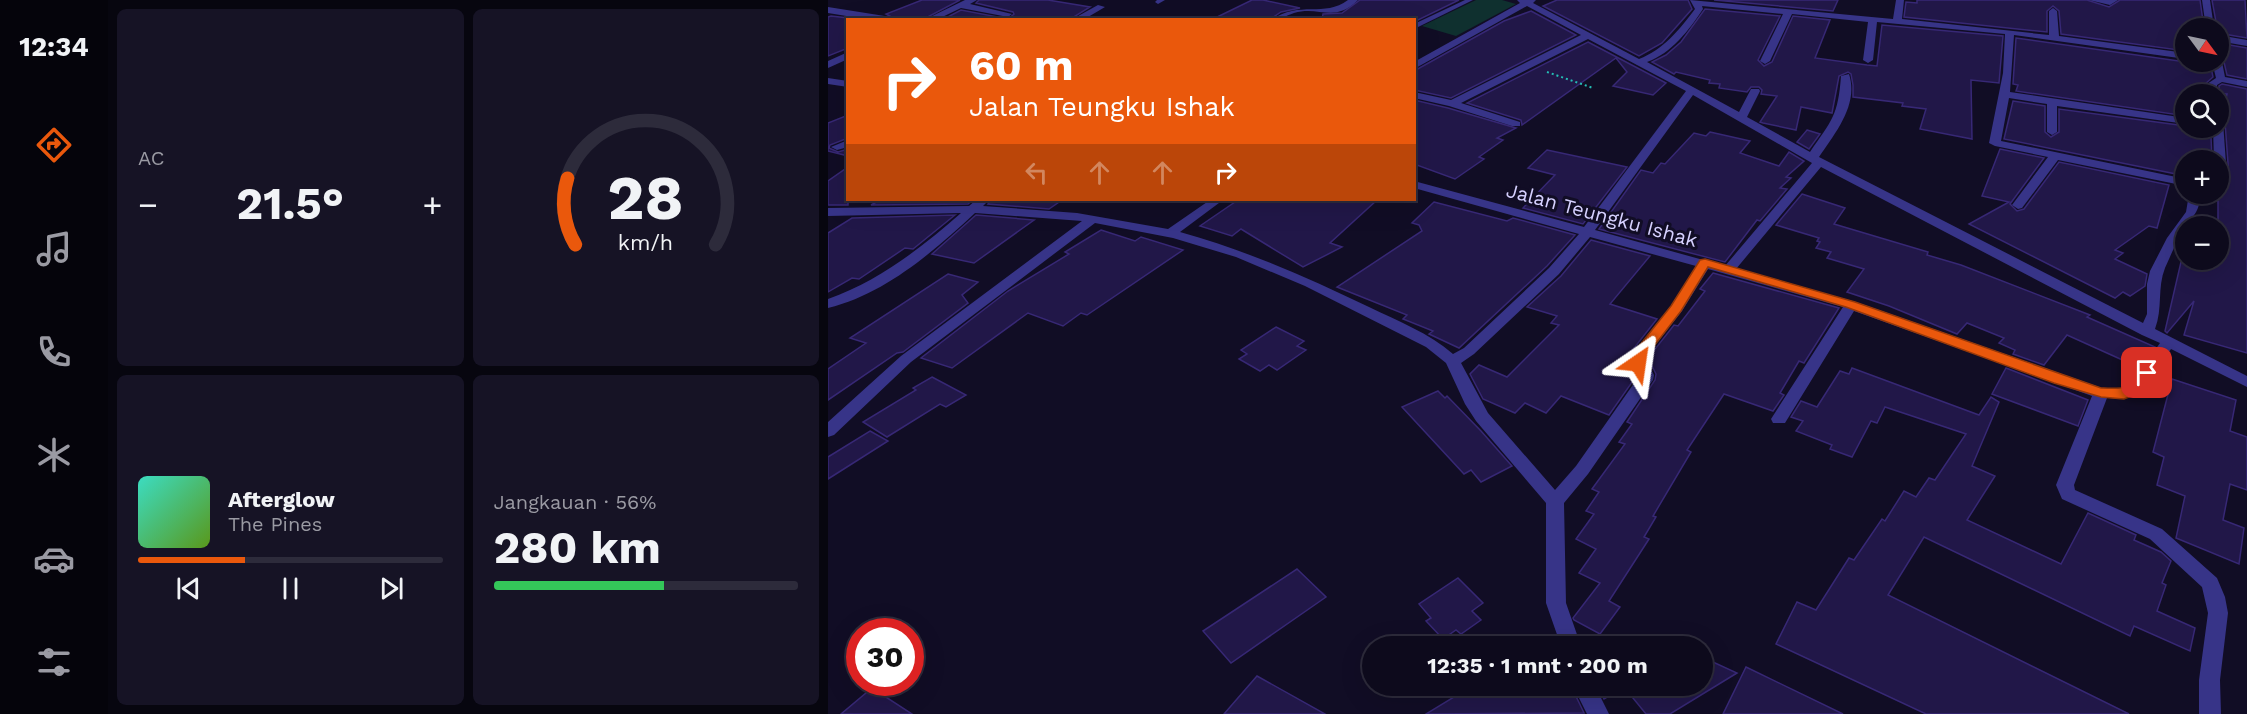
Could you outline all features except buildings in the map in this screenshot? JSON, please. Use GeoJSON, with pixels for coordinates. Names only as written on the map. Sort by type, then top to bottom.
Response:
{"type":"FeatureCollection","features":[{"type":"Feature","properties":{"kind":"street"},"geometry":{"type":"LineString","coordinates":[[932,18],[974,0]]}},
{"type":"Feature","properties":{"kind":"street"},"geometry":{"type":"LineString","coordinates":[[1279,18],[1293,10],[1340,10],[1354,0]]}},
{"type":"Feature","properties":{"kind":"street"},"geometry":{"type":"LineString","coordinates":[[1897,22],[1900,0]]}},
{"type":"Feature","properties":{"kind":"street"},"geometry":{"type":"LineString","coordinates":[[2093,0],[2114,0]]}},
{"type":"Feature","properties":{"kind":"street"},"geometry":{"type":"LineString","coordinates":[[2206,0],[2209,18]]}},
{"type":"Feature","properties":{"kind":"street"},"geometry":{"type":"LineString","coordinates":[[1416,65],[1527,1],[1816,159],[2247,382]]}},
{"type":"Feature","properties":{"kind":"street"},"geometry":{"type":"LineString","coordinates":[[1639,62],[1650,58],[1673,40],[1699,9],[1695,2]]}},
{"type":"Feature","properties":{"kind":"street"},"geometry":{"type":"LineString","coordinates":[[1695,2],[1748,4],[1788,13],[2010,32],[2175,54]]}},
{"type":"Feature","properties":{"kind":"street"},"geometry":{"type":"LineString","coordinates":[[960,5],[1008,14]]}},
{"type":"Feature","properties":{"kind":"street"},"geometry":{"type":"LineString","coordinates":[[1079,18],[1101,7]]}},
{"type":"Feature","properties":{"kind":"street"},"geometry":{"type":"LineString","coordinates":[[828,9],[878,18]]}},
{"type":"Feature","properties":{"kind":"street"},"geometry":{"type":"LineString","coordinates":[[2053,11],[2054,37]]}},
{"type":"Feature","properties":{"kind":"street"},"geometry":{"type":"LineString","coordinates":[[828,16],[840,12]]}},
{"type":"Feature","properties":{"kind":"street"},"geometry":{"type":"LineString","coordinates":[[1766,61],[1788,13]]}},
{"type":"Feature","properties":{"kind":"street"},"geometry":{"type":"LineString","coordinates":[[1868,60],[1873,20]]}},
{"type":"Feature","properties":{"kind":"street"},"geometry":{"type":"LineString","coordinates":[[2010,32],[2004,94],[1995,143],[2175,181]]}},
{"type":"Feature","properties":{"kind":"street"},"geometry":{"type":"LineString","coordinates":[[1452,103],[1588,35]]}},
{"type":"Feature","properties":{"kind":"street"},"geometry":{"type":"LineString","coordinates":[[2229,40],[2247,43]]}},
{"type":"Feature","properties":{"kind":"street"},"geometry":{"type":"LineString","coordinates":[[828,64],[846,56]]}},
{"type":"Feature","properties":{"kind":"street"},"geometry":{"type":"LineString","coordinates":[[2219,72],[2221,79]]}},
{"type":"Feature","properties":{"kind":"street"},"geometry":{"type":"LineString","coordinates":[[1729,269],[1816,159],[1840,117],[1844,104],[1846,76]]}},
{"type":"Feature","properties":{"kind":"street"},"geometry":{"type":"LineString","coordinates":[[2212,84],[2221,79],[2247,84]]}},
{"type":"Feature","properties":{"kind":"street"},"geometry":{"type":"LineString","coordinates":[[828,81],[846,84]]}},
{"type":"Feature","properties":{"kind":"street"},"geometry":{"type":"LineString","coordinates":[[1453,362],[1469,351],[1554,272],[1586,233],[1692,90]]}},
{"type":"Feature","properties":{"kind":"street"},"geometry":{"type":"LineString","coordinates":[[1742,117],[1755,91]]}},
{"type":"Feature","properties":{"kind":"street"},"geometry":{"type":"LineString","coordinates":[[2004,94],[2175,119]]}},
{"type":"Feature","properties":{"kind":"street"},"geometry":{"type":"LineString","coordinates":[[1416,95],[1452,103],[1516,124]]}},
{"type":"Feature","properties":{"kind":"street"},"geometry":{"type":"LineString","coordinates":[[2052,102],[2052,132]]}},
{"type":"Feature","properties":{"kind":"street"},"geometry":{"type":"LineString","coordinates":[[2018,205],[2055,156]]}},
{"type":"Feature","properties":{"kind":"street","name":"Jalan Teungku Ishak"},"geometry":{"type":"LineString","coordinates":[[1416,185],[1586,233],[1729,269],[1851,305],[2101,393],[2124,394],[2137,388],[2168,342]]}},
{"type":"Feature","properties":{"kind":"street"},"geometry":{"type":"LineString","coordinates":[[828,304],[865,290],[885,278],[934,244],[982,201]]}},
{"type":"Feature","properties":{"kind":"street"},"geometry":{"type":"LineString","coordinates":[[1169,234],[1216,201]]}},
{"type":"Feature","properties":{"kind":"street"},"geometry":{"type":"LineString","coordinates":[[2147,332],[2154,315],[2154,284],[2157,271],[2173,238],[2192,212],[2193,204]]}},
{"type":"Feature","properties":{"kind":"street"},"geometry":{"type":"LineString","coordinates":[[828,212],[909,208],[972,210],[1093,219],[1169,234],[1223,248],[1286,272],[1420,339],[1453,362],[1474,405],[1511,452],[1555,501],[1556,603],[1568,636]]}},
{"type":"Feature","properties":{"kind":"street"},"geometry":{"type":"LineString","coordinates":[[828,431],[906,359],[1093,219]]}},
{"type":"Feature","properties":{"kind":"street"},"geometry":{"type":"LineString","coordinates":[[1555,501],[1582,470],[1646,380],[1646,375],[1637,358],[1677,308],[1705,263]]}},
{"type":"Feature","properties":{"kind":"street"},"geometry":{"type":"LineString","coordinates":[[1779,419],[1851,305]]}},
{"type":"Feature","properties":{"kind":"street"},"geometry":{"type":"LineString","coordinates":[[2101,393],[2065,485],[2068,494],[2156,534],[2210,583],[2216,594],[2219,608],[2206,696],[2210,714]]}},
{"type":"Feature","properties":{"kind":"street"},"geometry":{"type":"LineString","coordinates":[[1589,696],[1598,714]]}},
{"type":"Feature","properties":{"kind":"lane"},"geometry":{"type":"LineString","coordinates":[[1416,26],[1470,0]]}},
{"type":"Feature","properties":{"kind":"path"},"geometry":{"type":"LineString","coordinates":[[1532,62],[1535,68],[1593,88]]}},
{"type":"Feature","properties":{"kind":"green space"},"geometry":{"type":"Polygon","coordinates":[[[1476,0],[1502,0],[1516,4],[1456,36],[1422,26],[1476,0]]]}},
{"type":"Feature","properties":{"kind":"route"},"geometry":{"type":"LineString","coordinates":[[1638,363],[1637,358],[1677,308],[1705,263],[1851,305],[2101,393],[2124,394],[2137,388],[2147,373]]}}]}
